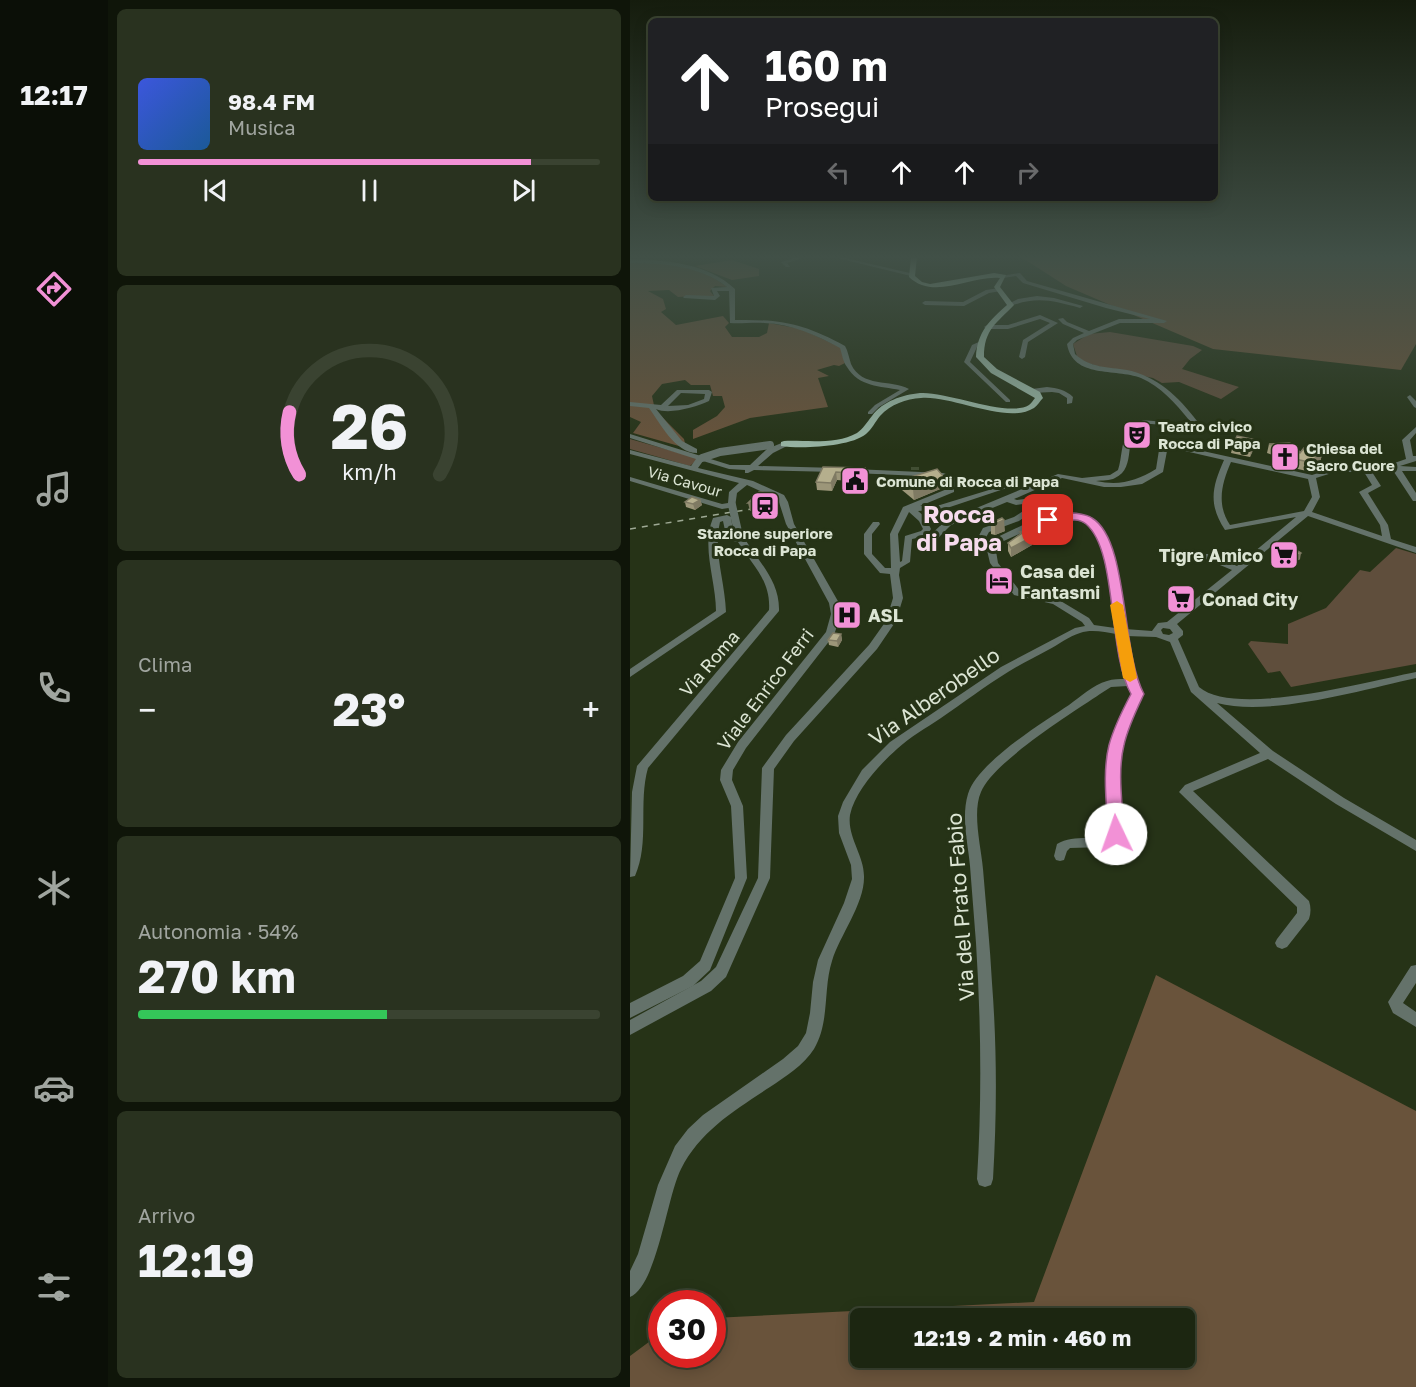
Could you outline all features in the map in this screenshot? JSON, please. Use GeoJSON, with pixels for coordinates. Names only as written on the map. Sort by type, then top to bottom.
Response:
{"type":"FeatureCollection","features":[{"type":"Feature","properties":{"kind":"main road"},"geometry":{"type":"LineString","coordinates":[[784,444],[838,440],[857,436],[866,430],[883,408],[910,397],[932,395],[1014,411],[1029,408],[1037,402],[1039,396],[982,362],[981,343],[987,327],[993,322]]}},
{"type":"Feature","properties":{"kind":"street"},"geometry":{"type":"LineString","coordinates":[[771,322],[814,332],[842,346],[850,367],[866,381],[878,386],[906,389],[870,413]]}},
{"type":"Feature","properties":{"kind":"street"},"geometry":{"type":"LineString","coordinates":[[987,327],[1006,328],[1025,322]]}},
{"type":"Feature","properties":{"kind":"street"},"geometry":{"type":"LineString","coordinates":[[1022,357],[1025,341],[1056,323],[1053,322]]}},
{"type":"Feature","properties":{"kind":"street"},"geometry":{"type":"LineString","coordinates":[[1064,322],[1089,333]]}},
{"type":"Feature","properties":{"kind":"street"},"geometry":{"type":"LineString","coordinates":[[1084,480],[1112,477],[1121,471],[1126,447],[1137,425],[1152,423],[1181,426],[1193,421],[1151,380],[1132,373],[1094,368],[1075,359],[1071,353],[1070,344],[1116,322]]}},
{"type":"Feature","properties":{"kind":"street"},"geometry":{"type":"LineString","coordinates":[[981,343],[974,346],[966,362],[1008,401]]}},
{"type":"Feature","properties":{"kind":"street"},"geometry":{"type":"LineString","coordinates":[[630,404],[660,409],[687,408],[708,398],[708,391],[679,391],[660,409]]}},
{"type":"Feature","properties":{"kind":"street"},"geometry":{"type":"LineString","coordinates":[[1032,391],[1062,391],[1070,397],[1069,403]]}},
{"type":"Feature","properties":{"kind":"street"},"geometry":{"type":"LineString","coordinates":[[1410,397],[1416,406]]}},
{"type":"Feature","properties":{"kind":"street"},"geometry":{"type":"LineString","coordinates":[[660,409],[679,443],[731,467],[916,469],[967,482]]}},
{"type":"Feature","properties":{"kind":"street"},"geometry":{"type":"LineString","coordinates":[[1384,469],[1413,459],[1406,442],[1408,435],[1416,429]]}},
{"type":"Feature","properties":{"kind":"street"},"geometry":{"type":"LineString","coordinates":[[630,436],[705,456]]}},
{"type":"Feature","properties":{"kind":"street"},"geometry":{"type":"LineString","coordinates":[[694,469],[695,464],[705,456],[784,444]]}},
{"type":"Feature","properties":{"kind":"street"},"geometry":{"type":"LineString","coordinates":[[732,506],[733,492],[745,482],[750,468],[770,451],[784,444]]}},
{"type":"Feature","properties":{"kind":"street"},"geometry":{"type":"LineString","coordinates":[[906,512],[915,513],[926,525],[922,540],[928,543],[944,525],[958,517],[973,514],[1061,476],[1115,486],[1145,480],[1161,469],[1163,450],[1168,446],[1312,477],[1335,470],[1416,469]]}},
{"type":"Feature","properties":{"kind":"street"},"geometry":{"type":"LineString","coordinates":[[630,452],[745,482],[762,498]]}},
{"type":"Feature","properties":{"kind":"street"},"geometry":{"type":"LineString","coordinates":[[1229,458],[1218,483],[1216,496],[1221,517],[1228,528],[1307,513],[1416,550]]}},
{"type":"Feature","properties":{"kind":"street"},"geometry":{"type":"LineString","coordinates":[[1396,468],[1416,499]]}},
{"type":"Feature","properties":{"kind":"street"},"geometry":{"type":"LineString","coordinates":[[1366,469],[1377,486],[1365,489],[1363,492],[1384,525],[1387,541]]}},
{"type":"Feature","properties":{"kind":"street"},"geometry":{"type":"LineString","coordinates":[[1170,625],[1178,631],[1178,635],[1166,639],[1158,630],[1170,625],[1307,513],[1316,496],[1312,477]]}},
{"type":"Feature","properties":{"kind":"street","name":"Via Cavour"},"geometry":{"type":"LineString","coordinates":[[630,479],[718,506],[732,506]]}},
{"type":"Feature","properties":{"kind":"street","name":"Viale Enrico Ferri"},"geometry":{"type":"LineString","coordinates":[[630,1011],[688,981],[705,965],[741,878],[737,806],[726,780],[727,770],[742,745],[831,633],[836,618],[834,603],[790,524],[783,500],[773,492],[745,482]]}},
{"type":"Feature","properties":{"kind":"street"},"geometry":{"type":"LineString","coordinates":[[630,1029],[706,986],[721,972],[764,878],[768,768],[790,738],[868,652],[888,625],[898,598],[894,534],[906,512],[951,490],[951,485],[967,482],[1040,484]]}},
{"type":"Feature","properties":{"kind":"street"},"geometry":{"type":"LineString","coordinates":[[906,512],[938,507],[1011,483]]}},
{"type":"Feature","properties":{"kind":"street"},"geometry":{"type":"LineString","coordinates":[[970,497],[976,499],[1004,494],[1042,492],[1047,495],[1047,498]]}},
{"type":"Feature","properties":{"kind":"street"},"geometry":{"type":"LineString","coordinates":[[1007,499],[1016,503],[1047,498]]}},
{"type":"Feature","properties":{"kind":"street"},"geometry":{"type":"LineString","coordinates":[[1047,498],[1045,503],[1009,522],[996,524],[984,531],[979,543],[989,544],[1040,522],[1072,516],[1083,518],[1091,523],[1101,534],[1111,558],[1120,630],[1131,682],[1135,687],[1137,697],[1119,733],[1114,758],[1115,837],[1108,841],[1068,843],[1061,848],[1060,856]]}},
{"type":"Feature","properties":{"kind":"street","name":"Via Roma"},"geometry":{"type":"LineString","coordinates":[[630,872],[636,850],[639,783],[646,761],[764,625],[774,610],[775,602],[763,570],[746,550],[739,536],[732,506]]}},
{"type":"Feature","properties":{"kind":"street"},"geometry":{"type":"LineString","coordinates":[[630,674],[720,613],[720,594],[713,555],[716,520],[727,517],[730,538],[736,540],[739,536]]}},
{"type":"Feature","properties":{"kind":"street"},"geometry":{"type":"LineString","coordinates":[[876,524],[868,534],[868,554],[883,571],[895,569],[906,562],[908,538],[924,533]]}},
{"type":"Feature","properties":{"kind":"street"},"geometry":{"type":"LineString","coordinates":[[989,544],[992,559],[1018,593],[1058,603],[1086,620],[1091,628]]}},
{"type":"Feature","properties":{"kind":"street"},"geometry":{"type":"LineString","coordinates":[[1206,556],[1238,569]]}},
{"type":"Feature","properties":{"kind":"street","name":"Via Alberobello"},"geometry":{"type":"LineString","coordinates":[[630,1288],[644,1264],[671,1173],[689,1140],[712,1117],[790,1062],[806,1048],[812,1038],[822,972],[858,879],[857,866],[845,833],[844,822],[847,807],[863,778],[894,745],[1005,669],[1078,630],[1091,628],[1131,633],[1158,630]]}},
{"type":"Feature","properties":{"kind":"street"},"geometry":{"type":"LineString","coordinates":[[1173,638],[1190,682],[1198,692],[1269,754],[1340,801],[1416,846]]}},
{"type":"Feature","properties":{"kind":"street"},"geometry":{"type":"LineString","coordinates":[[1176,674],[1190,682]]}},
{"type":"Feature","properties":{"kind":"street"},"geometry":{"type":"LineString","coordinates":[[1198,692],[1225,702],[1264,703],[1416,675]]}},
{"type":"Feature","properties":{"kind":"street","name":"Via del Prato Fabio"},"geometry":{"type":"LineString","coordinates":[[985,1179],[986,979],[974,851],[972,797],[980,782],[996,766],[1096,691],[1109,684],[1131,682]]}},
{"type":"Feature","properties":{"kind":"street"},"geometry":{"type":"LineString","coordinates":[[1269,754],[1189,788],[1185,792],[1304,905],[1304,915],[1282,943]]}},
{"type":"Feature","properties":{"kind":"street"},"geometry":{"type":"LineString","coordinates":[[1416,971],[1395,1002],[1398,1008],[1416,1020]]}},
{"type":"Feature","properties":{"kind":"shaded area"},"geometry":{"type":"Polygon","coordinates":[[[630,322],[672,322],[676,325],[693,322],[728,322],[725,327],[732,337],[759,337],[767,333],[769,323],[801,329],[842,348],[845,363],[817,370],[829,376],[818,378],[828,407],[750,418],[693,439],[693,430],[717,416],[725,407],[722,396],[713,396],[710,385],[691,385],[685,380],[662,384],[652,396],[655,410],[684,439],[686,448],[633,433],[641,422],[630,417],[630,322]]]}},
{"type":"Feature","properties":{"kind":"shaded area"},"geometry":{"type":"Polygon","coordinates":[[[1149,322],[1416,322],[1416,344],[1401,370],[1213,349],[1149,322]]]}},
{"type":"Feature","properties":{"kind":"shaded area"},"geometry":{"type":"Polygon","coordinates":[[[1110,332],[1193,346],[1202,350],[1182,369],[1239,387],[1221,399],[1179,382],[1162,383],[1153,378],[1096,366],[1078,359],[1073,344],[1089,334],[1110,332]]]}},
{"type":"Feature","properties":{"kind":"shaded area"},"geometry":{"type":"Polygon","coordinates":[[[630,439],[698,459],[690,466],[630,449],[630,439]]]}},
{"type":"Feature","properties":{"kind":"shaded area"},"geometry":{"type":"Polygon","coordinates":[[[1396,548],[1416,554],[1416,664],[1291,687],[1280,671],[1268,673],[1248,644],[1251,641],[1288,644],[1288,624],[1326,608],[1360,570],[1370,572],[1396,548]]]}},
{"type":"Feature","properties":{"kind":"shaded area"},"geometry":{"type":"Polygon","coordinates":[[[1156,975],[1416,1111],[1416,1387],[630,1387],[630,1356],[648,1343],[648,1368],[726,1368],[726,1317],[850,1311],[850,1368],[1195,1368],[1195,1308],[914,1308],[1034,1302],[1156,975]]]}},
{"type":"Feature","properties":{"kind":"building"},"geometry":{"type":"Polygon","coordinates":[[[1138,426],[1146,427],[1140,435],[1134,433],[1138,426]]]}},
{"type":"Feature","properties":{"kind":"building"},"geometry":{"type":"Polygon","coordinates":[[[1237,436],[1256,440],[1251,449],[1233,445],[1237,436]]]}},
{"type":"Feature","properties":{"kind":"building"},"geometry":{"type":"Polygon","coordinates":[[[1269,444],[1295,445],[1300,453],[1304,448],[1322,454],[1309,462],[1274,450],[1278,447],[1269,444]]]}},
{"type":"Feature","properties":{"kind":"building"},"geometry":{"type":"Polygon","coordinates":[[[823,467],[865,468],[860,481],[849,481],[851,473],[836,472],[831,483],[816,482],[823,467]]]}},
{"type":"Feature","properties":{"kind":"building"},"geometry":{"type":"Polygon","coordinates":[[[937,469],[944,477],[913,489],[901,480],[937,469]]]}},
{"type":"Feature","properties":{"kind":"building"},"geometry":{"type":"Polygon","coordinates":[[[759,492],[763,492],[772,499],[748,503],[759,492]]]}},
{"type":"Feature","properties":{"kind":"building"},"geometry":{"type":"Polygon","coordinates":[[[692,497],[700,500],[693,504],[685,502],[692,497]]]}},
{"type":"Feature","properties":{"kind":"building"},"geometry":{"type":"Polygon","coordinates":[[[1002,518],[1004,520],[995,524],[991,523],[1002,518]]]}},
{"type":"Feature","properties":{"kind":"building"},"geometry":{"type":"Polygon","coordinates":[[[1029,529],[1035,533],[1030,535],[1032,537],[1011,548],[1008,543],[1022,533],[1020,532],[1029,529]]]}},
{"type":"Feature","properties":{"kind":"building"},"geometry":{"type":"Polygon","coordinates":[[[1283,542],[1301,553],[1294,558],[1273,548],[1283,542]]]}},
{"type":"Feature","properties":{"kind":"building"},"geometry":{"type":"Polygon","coordinates":[[[996,573],[999,573],[1003,579],[998,580],[996,573]]]}},
{"type":"Feature","properties":{"kind":"building"},"geometry":{"type":"Polygon","coordinates":[[[1181,586],[1193,592],[1181,601],[1171,595],[1181,586]]]}},
{"type":"Feature","properties":{"kind":"building"},"geometry":{"type":"Polygon","coordinates":[[[833,633],[841,634],[837,641],[828,640],[833,633]]]}},
{"type":"Feature","properties":{"kind":"railway"},"geometry":{"type":"LineString","coordinates":[[630,529],[763,507]]}},
{"type":"Feature","properties":{"kind":"slow traffic"},"geometry":{"type":"LineString","coordinates":[[1117,605],[1130,678]]}},
{"type":"Feature","properties":{"kind":"place","name":"Teatro civico Rocca di Papa"},"geometry":{"type":"Point","coordinates":[1137,435]}},
{"type":"Feature","properties":{"kind":"place","name":"Chiesa del Sacro Cuore"},"geometry":{"type":"Point","coordinates":[1285,457]}},
{"type":"Feature","properties":{"kind":"place","name":"Comune di Rocca di Papa"},"geometry":{"type":"Point","coordinates":[855,481]}},
{"type":"Feature","properties":{"kind":"place","name":"Stazione superiore Rocca di Papa"},"geometry":{"type":"Point","coordinates":[765,506]}},
{"type":"Feature","properties":{"kind":"place","name":"Tigre Amico"},"geometry":{"type":"Point","coordinates":[1284,555]}},
{"type":"Feature","properties":{"kind":"place","name":"Casa dei Fantasmi"},"geometry":{"type":"Point","coordinates":[999,581]}},
{"type":"Feature","properties":{"kind":"place","name":"Conad City"},"geometry":{"type":"Point","coordinates":[1181,599]}},
{"type":"Feature","properties":{"kind":"place","name":"ASL"},"geometry":{"type":"Point","coordinates":[847,615]}},
{"type":"Feature","properties":{"kind":"district","name":"Rocca di Papa"},"geometry":{"type":"Point","coordinates":[959,527]}},
{"type":"Feature","properties":{"kind":"route"},"geometry":{"type":"LineString","coordinates":[[1048,520],[1074,516],[1089,520],[1101,534],[1111,558],[1120,630],[1131,682],[1137,694],[1122,726],[1114,758],[1116,834]]}}]}
